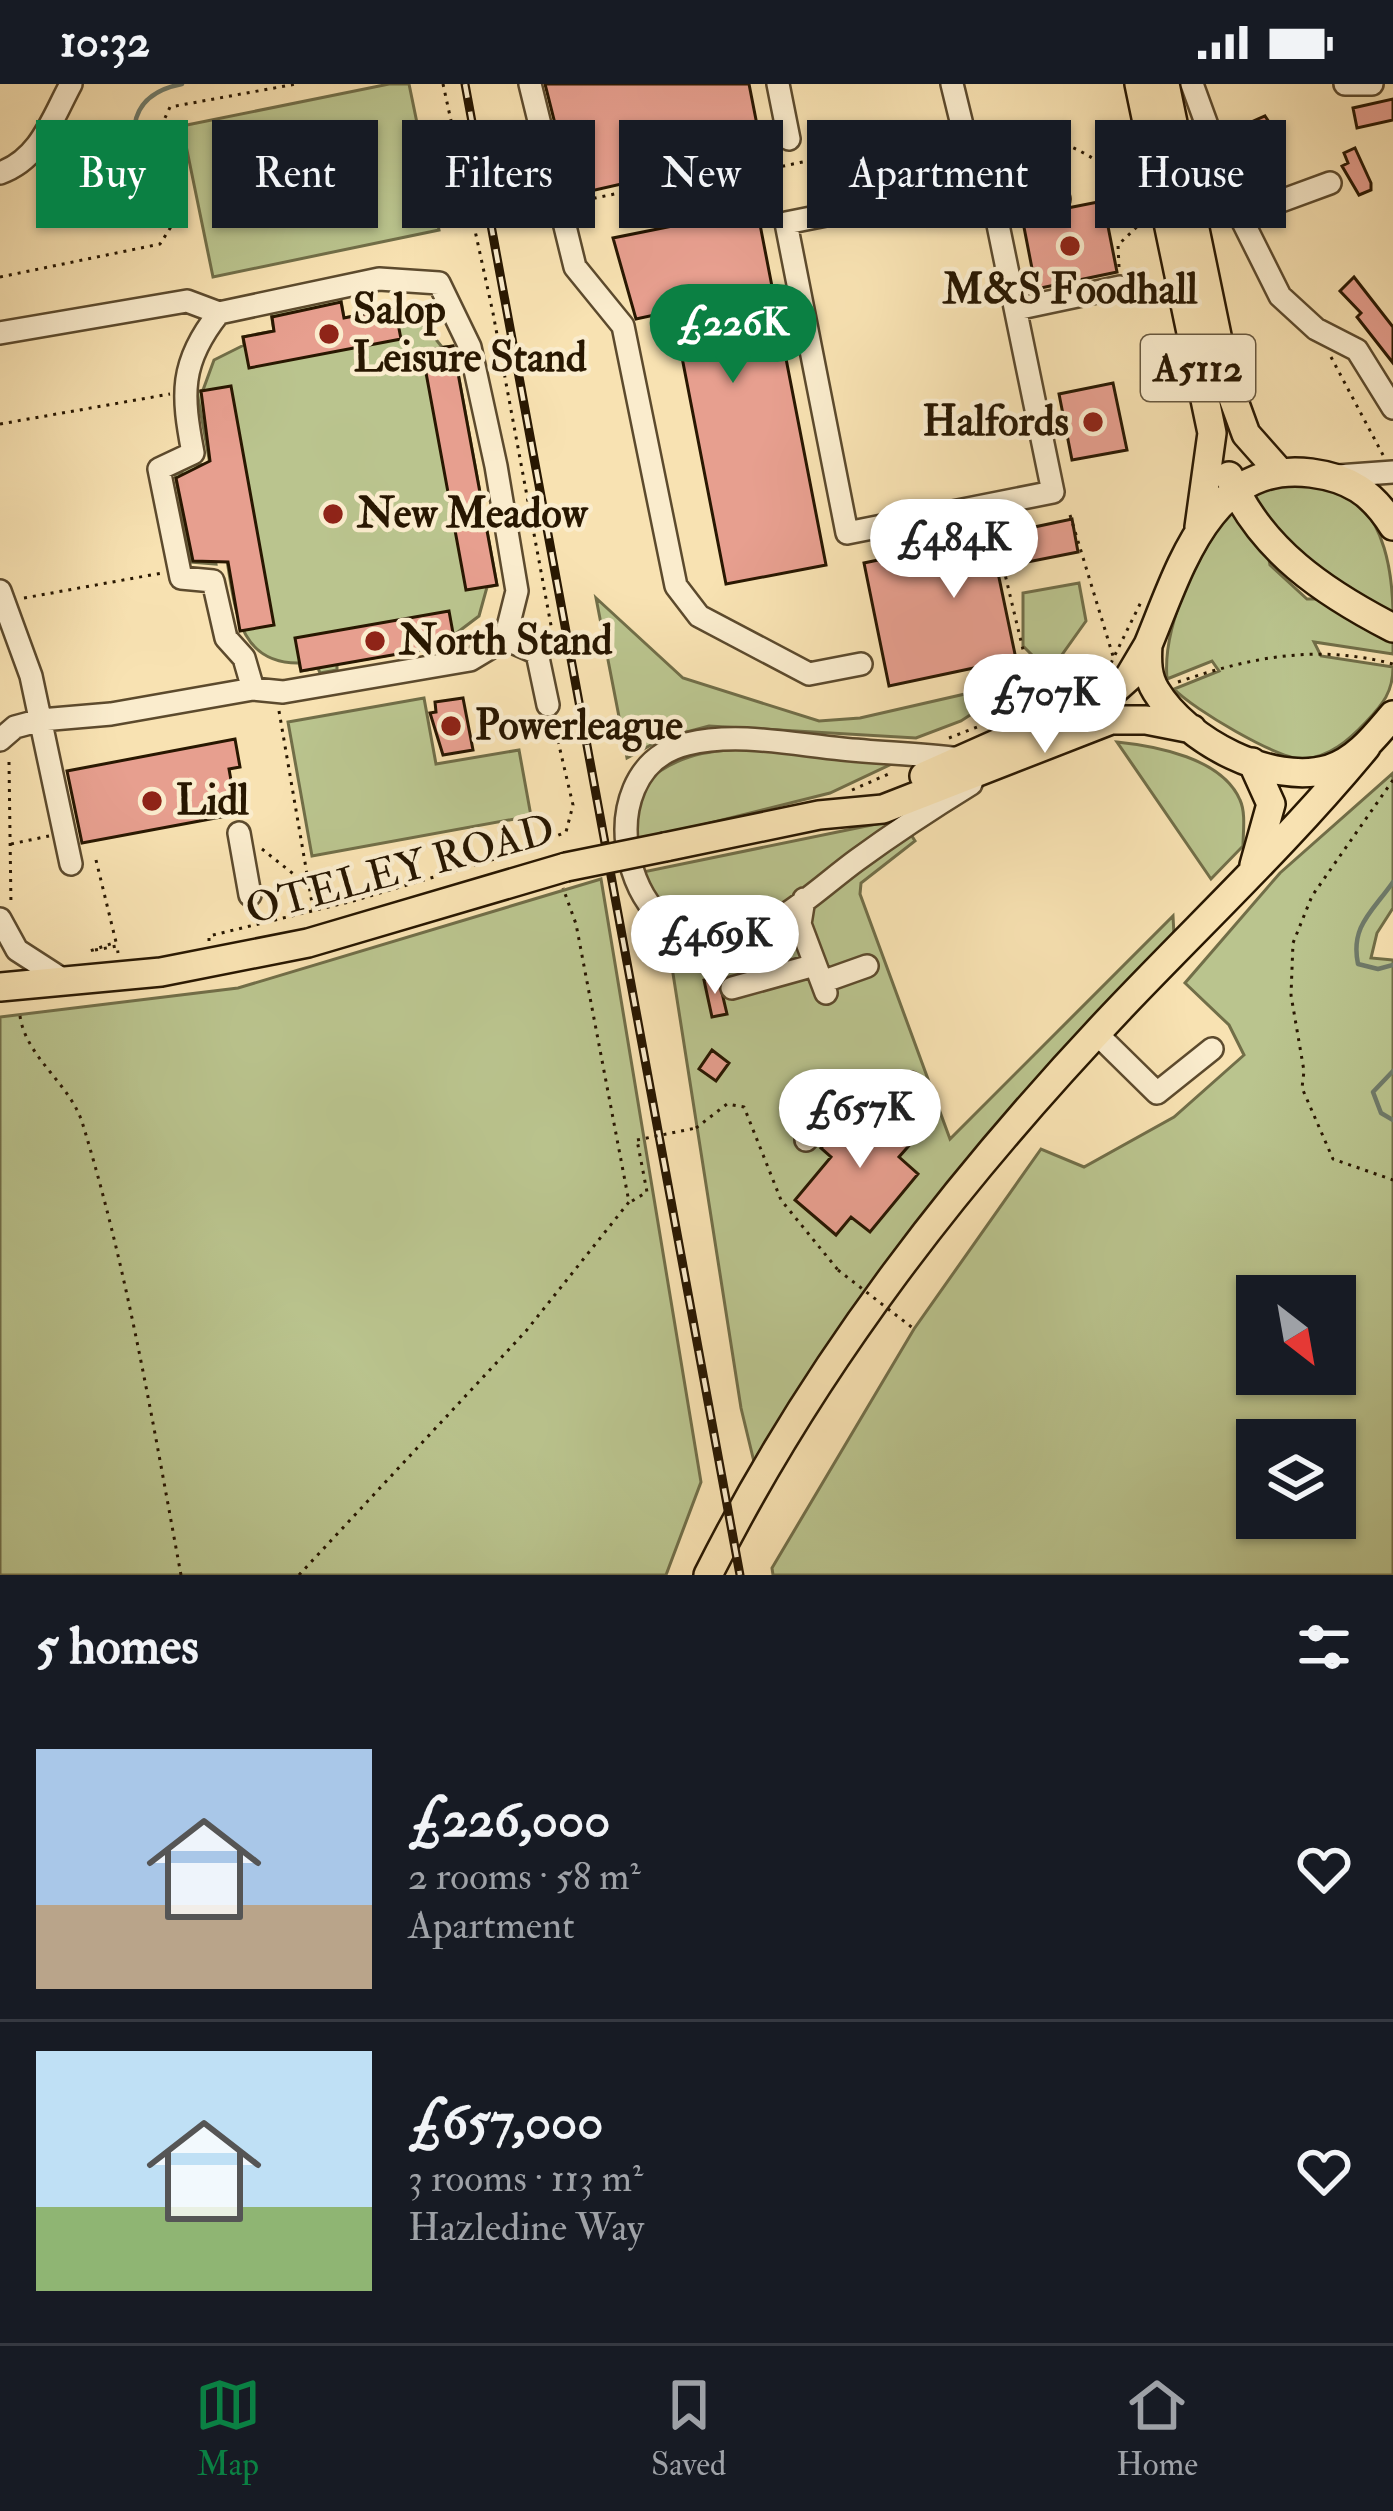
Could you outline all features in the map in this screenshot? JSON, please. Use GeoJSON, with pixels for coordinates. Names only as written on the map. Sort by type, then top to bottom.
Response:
{"type":"FeatureCollection","features":[{"type":"Feature","properties":{"kind":"main road","name":"A5112"},"geometry":{"type":"LineString","coordinates":[[1139,84],[1212,433],[1198,538]]}},
{"type":"Feature","properties":{"kind":"main road","name":"A5112"},"geometry":{"type":"LineString","coordinates":[[1166,84],[1226,379],[1246,434],[1277,469]]}},
{"type":"Feature","properties":{"kind":"main road"},"geometry":{"type":"LineString","coordinates":[[1212,433],[1234,488],[1289,562],[1321,590],[1393,628]]}},
{"type":"Feature","properties":{"kind":"main road"},"geometry":{"type":"LineString","coordinates":[[1198,538],[1234,488],[1277,469],[1337,476],[1362,489],[1391,514]]}},
{"type":"Feature","properties":{"kind":"main road","name":"OTELEY ROAD"},"geometry":{"type":"LineString","coordinates":[[819,815],[951,750],[1111,693],[1130,677],[1148,645],[1198,538]]}},
{"type":"Feature","properties":{"kind":"main road"},"geometry":{"type":"LineString","coordinates":[[1148,645],[1155,691],[1194,730],[1252,762],[1294,774],[1321,771],[1366,746]]}},
{"type":"Feature","properties":{"kind":"main road"},"geometry":{"type":"LineString","coordinates":[[709,1575],[741,1510],[878,1291],[990,1151],[1393,715]]}},
{"type":"Feature","properties":{"kind":"main road","name":"OTELEY ROAD"},"geometry":{"type":"LineString","coordinates":[[0,987],[211,963],[374,927],[665,847],[819,815],[883,809],[1112,720],[1146,720],[1194,730]]}},
{"type":"Feature","properties":{"kind":"main road"},"geometry":{"type":"LineString","coordinates":[[1246,879],[1270,819],[1266,783],[1252,762]]}},
{"type":"Feature","properties":{"kind":"street"},"geometry":{"type":"LineString","coordinates":[[0,172],[20,166],[35,152],[70,84]]}},
{"type":"Feature","properties":{"kind":"street"},"geometry":{"type":"LineString","coordinates":[[530,84],[538,120]]}},
{"type":"Feature","properties":{"kind":"street"},"geometry":{"type":"LineString","coordinates":[[778,84],[789,139]]}},
{"type":"Feature","properties":{"kind":"street"},"geometry":{"type":"LineString","coordinates":[[1192,84],[1201,120]]}},
{"type":"Feature","properties":{"kind":"street"},"geometry":{"type":"LineString","coordinates":[[1345,84],[1372,84]]}},
{"type":"Feature","properties":{"kind":"street"},"geometry":{"type":"LineString","coordinates":[[953,90],[961,120]]}},
{"type":"Feature","properties":{"kind":"street"},"geometry":{"type":"LineString","coordinates":[[1286,199],[1330,183]]}},
{"type":"Feature","properties":{"kind":"street"},"geometry":{"type":"LineString","coordinates":[[807,219],[786,223],[847,533],[1053,492],[999,228]]}},
{"type":"Feature","properties":{"kind":"street"},"geometry":{"type":"LineString","coordinates":[[563,228],[575,267],[623,326],[676,586],[699,616],[809,674],[861,664]]}},
{"type":"Feature","properties":{"kind":"street"},"geometry":{"type":"LineString","coordinates":[[1246,228],[1280,296],[1316,329],[1357,350],[1393,408]]}},
{"type":"Feature","properties":{"kind":"street"},"geometry":{"type":"LineString","coordinates":[[0,333],[187,301],[219,313],[379,279],[439,283],[470,347],[517,591],[505,639],[470,660],[41,720],[15,727],[0,740]]}},
{"type":"Feature","properties":{"kind":"street"},"geometry":{"type":"LineString","coordinates":[[1016,309],[1120,287]]}},
{"type":"Feature","properties":{"kind":"street"},"geometry":{"type":"LineString","coordinates":[[219,313],[205,332],[182,392],[193,453],[159,469],[181,578],[213,580],[226,638],[264,690]]}},
{"type":"Feature","properties":{"kind":"street"},"geometry":{"type":"LineString","coordinates":[[1337,476],[1389,466]]}},
{"type":"Feature","properties":{"kind":"street"},"geometry":{"type":"LineString","coordinates":[[6,595],[41,720],[71,864]]}},
{"type":"Feature","properties":{"kind":"street"},"geometry":{"type":"LineString","coordinates":[[505,639],[537,653],[554,715]]}},
{"type":"Feature","properties":{"kind":"street"},"geometry":{"type":"LineString","coordinates":[[951,750],[719,739],[683,745],[657,758],[637,782],[624,814],[640,892],[652,913],[687,934],[722,940],[769,923],[912,820],[1012,758]]}},
{"type":"Feature","properties":{"kind":"street"},"geometry":{"type":"LineString","coordinates":[[239,833],[250,895]]}},
{"type":"Feature","properties":{"kind":"street"},"geometry":{"type":"LineString","coordinates":[[804,899],[799,912],[802,932],[821,980]]}},
{"type":"Feature","properties":{"kind":"street"},"geometry":{"type":"LineString","coordinates":[[6,918],[17,950],[65,981]]}},
{"type":"Feature","properties":{"kind":"street"},"geometry":{"type":"LineString","coordinates":[[769,923],[787,922],[802,932]]}},
{"type":"Feature","properties":{"kind":"street"},"geometry":{"type":"LineString","coordinates":[[732,988],[821,980],[867,966]]}},
{"type":"Feature","properties":{"kind":"street"},"geometry":{"type":"LineString","coordinates":[[0,978],[0,987]]}},
{"type":"Feature","properties":{"kind":"street"},"geometry":{"type":"LineString","coordinates":[[1096,1034],[1157,1093],[1212,1049]]}},
{"type":"Feature","properties":{"kind":"street"},"geometry":{"type":"LineString","coordinates":[[806,1140],[832,1108],[862,1089],[885,1092],[910,1083]]}},
{"type":"Feature","properties":{"kind":"path"},"geometry":{"type":"LineString","coordinates":[[0,277],[160,244],[176,219],[162,117],[170,107],[296,84]]}},
{"type":"Feature","properties":{"kind":"path"},"geometry":{"type":"LineString","coordinates":[[442,84],[493,313],[556,652]]}},
{"type":"Feature","properties":{"kind":"path"},"geometry":{"type":"LineString","coordinates":[[595,198],[628,191],[634,211],[718,195],[744,199],[778,192],[774,168],[931,135],[943,123],[945,97],[953,90]]}},
{"type":"Feature","properties":{"kind":"path"},"geometry":{"type":"LineString","coordinates":[[1120,287],[1118,245],[1148,217],[1155,230]]}},
{"type":"Feature","properties":{"kind":"path"},"geometry":{"type":"LineString","coordinates":[[1316,329],[1389,466]]}},
{"type":"Feature","properties":{"kind":"path"},"geometry":{"type":"LineString","coordinates":[[0,424],[182,392]]}},
{"type":"Feature","properties":{"kind":"path"},"geometry":{"type":"LineString","coordinates":[[989,505],[1036,704]]}},
{"type":"Feature","properties":{"kind":"path"},"geometry":{"type":"LineString","coordinates":[[1070,515],[1113,658]]}},
{"type":"Feature","properties":{"kind":"path"},"geometry":{"type":"LineString","coordinates":[[6,595],[170,571]]}},
{"type":"Feature","properties":{"kind":"path"},"geometry":{"type":"LineString","coordinates":[[1109,667],[1141,602]]}},
{"type":"Feature","properties":{"kind":"path"},"geometry":{"type":"LineString","coordinates":[[1170,684],[1281,655],[1324,652],[1393,664]]}},
{"type":"Feature","properties":{"kind":"path"},"geometry":{"type":"LineString","coordinates":[[264,690],[313,910]]}},
{"type":"Feature","properties":{"kind":"path"},"geometry":{"type":"LineString","coordinates":[[211,963],[209,936],[338,906],[515,853],[566,832],[573,805],[554,715]]}},
{"type":"Feature","properties":{"kind":"path"},"geometry":{"type":"LineString","coordinates":[[951,750],[999,719]]}},
{"type":"Feature","properties":{"kind":"path"},"geometry":{"type":"LineString","coordinates":[[6,918],[9,762]]}},
{"type":"Feature","properties":{"kind":"path"},"geometry":{"type":"LineString","coordinates":[[1393,780],[1312,896],[1293,943],[1291,995],[1304,1071],[1302,1088],[1333,1160],[1393,1180]]}},
{"type":"Feature","properties":{"kind":"path"},"geometry":{"type":"LineString","coordinates":[[9,844],[63,833]]}},
{"type":"Feature","properties":{"kind":"path"},"geometry":{"type":"LineString","coordinates":[[96,860],[116,942],[90,951],[117,946],[119,961]]}},
{"type":"Feature","properties":{"kind":"path"},"geometry":{"type":"LineString","coordinates":[[564,877],[629,1202]]}},
{"type":"Feature","properties":{"kind":"path"},"geometry":{"type":"LineString","coordinates":[[20,1016],[22,1035],[77,1103],[111,1216],[181,1575]]}},
{"type":"Feature","properties":{"kind":"path"},"geometry":{"type":"LineString","coordinates":[[299,1575],[526,1331],[629,1202],[647,1192],[638,1140],[696,1128],[727,1104],[744,1107],[781,1200],[838,1270],[914,1329]]}},
{"type":"Feature","properties":{"kind":"path"},"geometry":{"type":"LineString","coordinates":[[886,1311],[899,1293]]}},
{"type":"Feature","properties":{"kind":"green space"},"geometry":{"type":"Polygon","coordinates":[[[389,84],[409,84],[416,120],[402,120],[402,228],[439,230],[213,277],[188,155],[188,125],[389,84]]]}},
{"type":"Feature","properties":{"kind":"green space","name":"New Meadow"},"geometry":{"type":"Polygon","coordinates":[[[340,294],[344,318],[395,308],[397,317],[425,326],[442,347],[453,346],[497,585],[487,587],[479,616],[454,635],[455,644],[337,664],[337,670],[320,673],[318,668],[301,671],[299,663],[278,661],[251,642],[236,611],[226,555],[215,557],[216,564],[191,562],[175,474],[182,473],[181,466],[210,464],[197,392],[203,390],[214,360],[244,345],[243,337],[274,331],[270,307],[340,294]]]}},
{"type":"Feature","properties":{"kind":"green space"},"geometry":{"type":"Polygon","coordinates":[[[1288,480],[1343,493],[1369,516],[1389,566],[1393,618],[1312,564],[1278,531],[1249,492],[1288,480]]]}},
{"type":"Feature","properties":{"kind":"green space"},"geometry":{"type":"Polygon","coordinates":[[[1235,505],[1267,550],[1270,565],[1307,599],[1325,599],[1393,631],[1393,654],[1314,642],[1321,656],[1393,667],[1389,691],[1377,709],[1330,752],[1303,759],[1275,751],[1216,720],[1174,689],[1219,671],[1212,661],[1167,679],[1177,611],[1209,543],[1235,505]]]}},
{"type":"Feature","properties":{"kind":"green space"},"geometry":{"type":"Polygon","coordinates":[[[1079,583],[1086,621],[1056,663],[1036,659],[1023,646],[1023,593],[1079,583]]]}},
{"type":"Feature","properties":{"kind":"green space"},"geometry":{"type":"Polygon","coordinates":[[[596,598],[683,678],[819,721],[860,718],[1022,681],[961,721],[916,738],[709,726],[664,738],[627,758],[596,598]]]}},
{"type":"Feature","properties":{"kind":"green space"},"geometry":{"type":"Polygon","coordinates":[[[424,698],[436,764],[519,750],[531,816],[312,856],[288,722],[424,698]]]}},
{"type":"Feature","properties":{"kind":"green space"},"geometry":{"type":"Polygon","coordinates":[[[1117,742],[1186,757],[1231,786],[1243,811],[1243,846],[1211,879],[1117,742]]]}},
{"type":"Feature","properties":{"kind":"green space"},"geometry":{"type":"Polygon","coordinates":[[[749,749],[898,761],[830,793],[634,842],[639,787],[664,768],[690,757],[749,749]]]}},
{"type":"Feature","properties":{"kind":"green space"},"geometry":{"type":"Polygon","coordinates":[[[1393,773],[1393,908],[1377,933],[1371,958],[1393,960],[1393,1575],[773,1575],[772,1568],[914,1329],[1041,1149],[1084,1167],[1174,1117],[1244,1055],[1229,1025],[1185,983],[1280,873],[1393,773]]]}},
{"type":"Feature","properties":{"kind":"green space"},"geometry":{"type":"Polygon","coordinates":[[[901,819],[915,841],[861,883],[860,894],[950,1139],[1173,916],[1174,935],[755,1466],[741,1408],[669,948],[642,914],[643,872],[901,819]]]}},
{"type":"Feature","properties":{"kind":"green space"},"geometry":{"type":"Polygon","coordinates":[[[601,879],[701,1482],[666,1575],[0,1575],[0,1017],[238,988],[601,879]]]}},
{"type":"Feature","properties":{"kind":"building"},"geometry":{"type":"Polygon","coordinates":[[[545,84],[749,84],[756,120],[619,120],[619,185],[595,190],[595,120],[554,120],[545,84]]]}},
{"type":"Feature","properties":{"kind":"building"},"geometry":{"type":"Polygon","coordinates":[[[1393,99],[1393,120],[1357,128],[1353,108],[1393,99]]]}},
{"type":"Feature","properties":{"kind":"building"},"geometry":{"type":"Polygon","coordinates":[[[1355,148],[1371,183],[1371,190],[1359,195],[1342,166],[1348,163],[1344,153],[1355,148]]]}},
{"type":"Feature","properties":{"kind":"building","name":"M&S Foodhall"},"geometry":{"type":"Polygon","coordinates":[[[1095,203],[1095,228],[1108,228],[1117,272],[1036,289],[1024,228],[1071,228],[1071,207],[1095,203]]]}},
{"type":"Feature","properties":{"kind":"building"},"geometry":{"type":"Polygon","coordinates":[[[663,228],[761,228],[826,565],[726,584],[673,311],[636,319],[613,238],[663,228]]]}},
{"type":"Feature","properties":{"kind":"building"},"geometry":{"type":"Polygon","coordinates":[[[1354,277],[1393,327],[1393,363],[1357,317],[1361,313],[1340,291],[1354,277]]]}},
{"type":"Feature","properties":{"kind":"building","name":"Salop Leisure Stand"},"geometry":{"type":"Polygon","coordinates":[[[341,302],[344,318],[395,308],[401,339],[249,368],[243,337],[274,331],[272,317],[341,302]]]}},
{"type":"Feature","properties":{"kind":"building"},"geometry":{"type":"Polygon","coordinates":[[[453,346],[497,585],[466,590],[422,351],[453,346]]]}},
{"type":"Feature","properties":{"kind":"building","name":"Halfords"},"geometry":{"type":"Polygon","coordinates":[[[1113,383],[1127,450],[1072,460],[1059,394],[1113,383]]]}},
{"type":"Feature","properties":{"kind":"building"},"geometry":{"type":"Polygon","coordinates":[[[231,386],[274,625],[240,631],[228,562],[193,561],[176,478],[210,461],[201,391],[231,386]]]}},
{"type":"Feature","properties":{"kind":"building"},"geometry":{"type":"Polygon","coordinates":[[[1072,519],[1078,552],[997,568],[1016,659],[889,686],[864,563],[1072,519]]]}},
{"type":"Feature","properties":{"kind":"building","name":"North Stand"},"geometry":{"type":"Polygon","coordinates":[[[449,611],[455,644],[301,671],[295,638],[449,611]]]}},
{"type":"Feature","properties":{"kind":"building","name":"Powerleague"},"geometry":{"type":"Polygon","coordinates":[[[463,698],[473,750],[443,755],[430,713],[436,712],[435,702],[463,698]]]}},
{"type":"Feature","properties":{"kind":"building","name":"Lidl"},"geometry":{"type":"Polygon","coordinates":[[[235,739],[240,767],[229,769],[237,814],[82,843],[67,771],[235,739]]]}},
{"type":"Feature","properties":{"kind":"building"},"geometry":{"type":"Polygon","coordinates":[[[718,976],[727,1014],[712,1017],[704,980],[718,976]]]}},
{"type":"Feature","properties":{"kind":"building"},"geometry":{"type":"Polygon","coordinates":[[[712,1050],[729,1063],[716,1081],[699,1069],[712,1050]]]}},
{"type":"Feature","properties":{"kind":"building"},"geometry":{"type":"Polygon","coordinates":[[[880,1102],[892,1112],[887,1118],[914,1140],[899,1157],[918,1174],[870,1232],[851,1217],[836,1235],[795,1200],[831,1157],[821,1148],[850,1113],[880,1102]]]}},
{"type":"Feature","properties":{"kind":"waterway"},"geometry":{"type":"LineString","coordinates":[[136,120],[143,104],[158,92],[182,84]]}},
{"type":"Feature","properties":{"kind":"waterway"},"geometry":{"type":"LineString","coordinates":[[1393,882],[1360,929],[1356,951],[1358,964],[1378,969],[1393,965]]}},
{"type":"Feature","properties":{"kind":"waterway"},"geometry":{"type":"LineString","coordinates":[[1393,1071],[1373,1092],[1381,1113],[1393,1120]]}},
{"type":"Feature","properties":{"kind":"railway"},"geometry":{"type":"LineString","coordinates":[[465,84],[740,1575]]}},
{"type":"Feature","properties":{"kind":"place","name":"M&S Foodhall"},"geometry":{"type":"Point","coordinates":[1070,246]}},
{"type":"Feature","properties":{"kind":"place","name":"Salop Leisure Stand"},"geometry":{"type":"Point","coordinates":[329,334]}},
{"type":"Feature","properties":{"kind":"place","name":"Halfords"},"geometry":{"type":"Point","coordinates":[1093,422]}},
{"type":"Feature","properties":{"kind":"place","name":"New Meadow"},"geometry":{"type":"Point","coordinates":[333,514]}},
{"type":"Feature","properties":{"kind":"place","name":"North Stand"},"geometry":{"type":"Point","coordinates":[375,641]}},
{"type":"Feature","properties":{"kind":"place","name":"Powerleague"},"geometry":{"type":"Point","coordinates":[451,726]}},
{"type":"Feature","properties":{"kind":"place","name":"Lidl"},"geometry":{"type":"Point","coordinates":[152,801]}}]}
